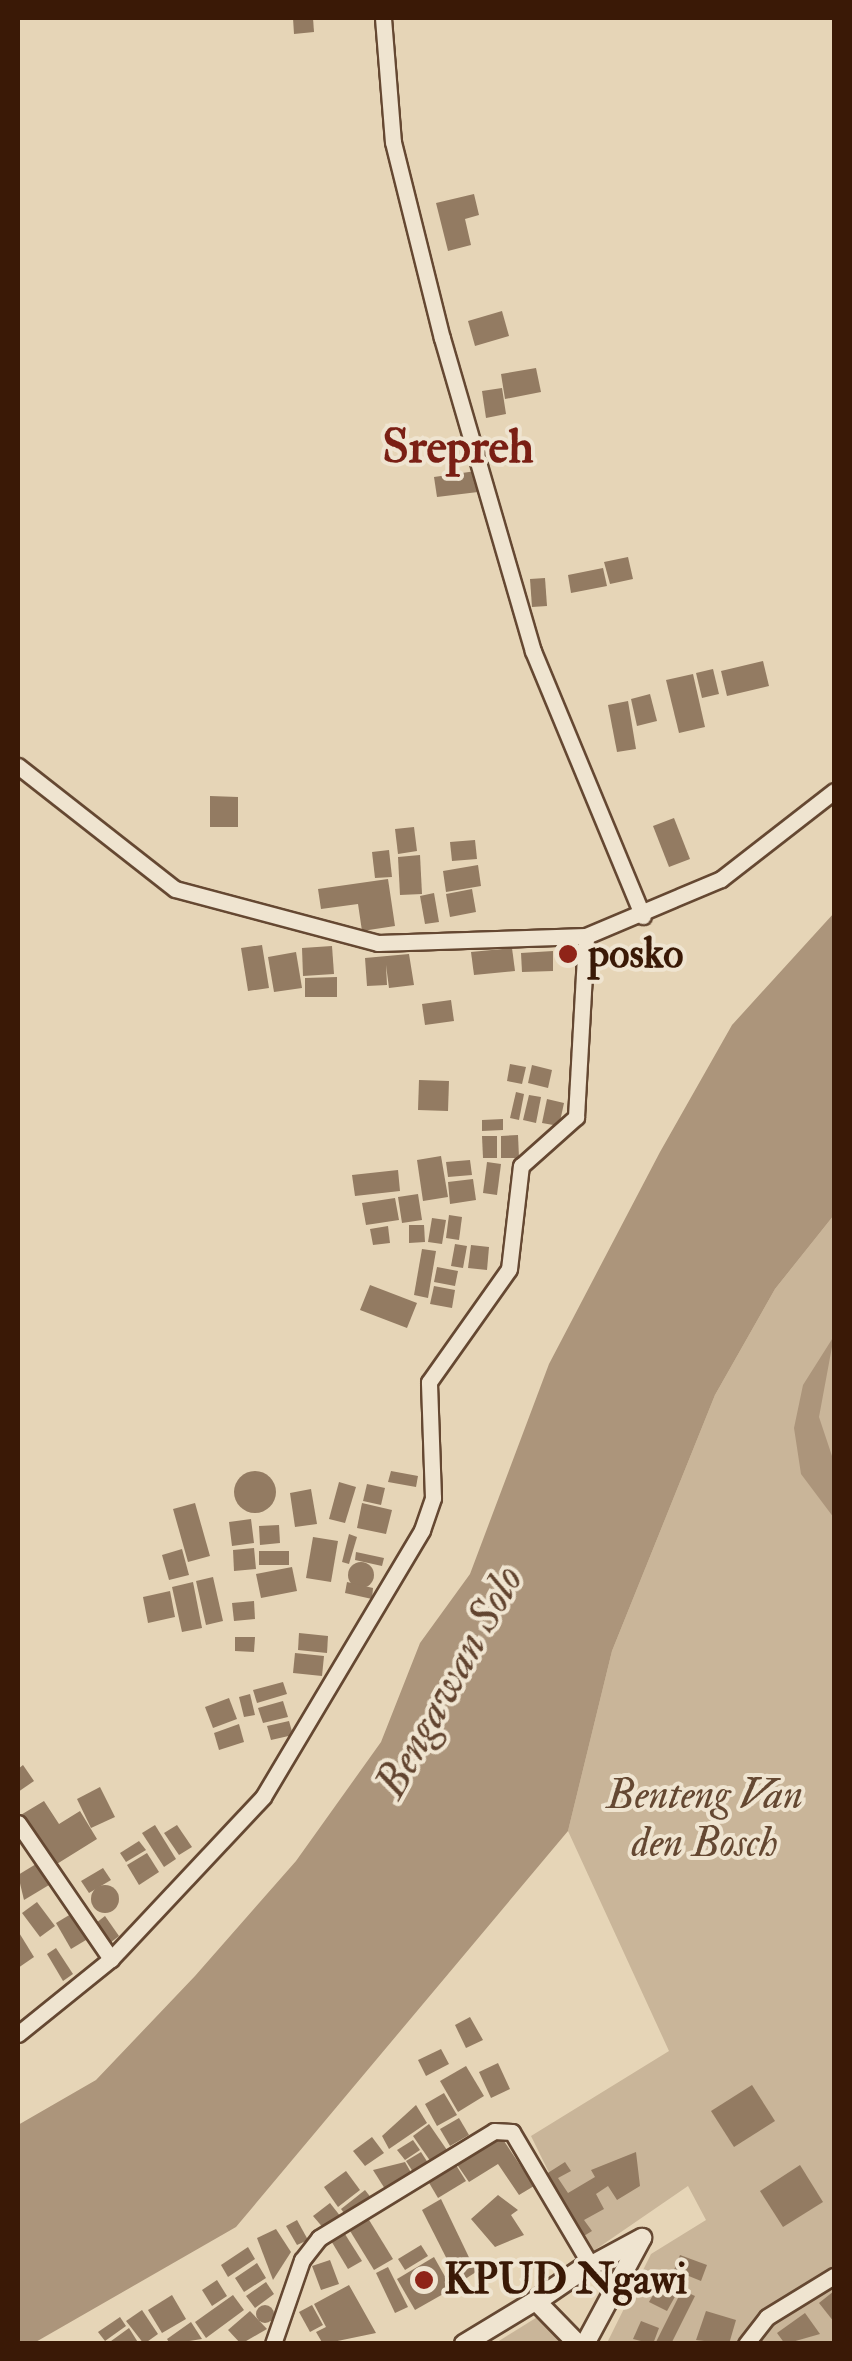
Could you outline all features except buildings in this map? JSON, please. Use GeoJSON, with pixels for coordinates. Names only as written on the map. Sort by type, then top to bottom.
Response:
{"type":"FeatureCollection","features":[{"type":"Feature","properties":{"kind":"main road"},"geometry":{"type":"LineString","coordinates":[[536,2301],[590,2264]]}},
{"type":"Feature","properties":{"kind":"street"},"geometry":{"type":"LineString","coordinates":[[383,18],[394,142],[442,338],[534,652],[642,916]]}},
{"type":"Feature","properties":{"kind":"street"},"geometry":{"type":"LineString","coordinates":[[18,766],[151,876],[217,902],[378,943],[586,936],[642,916],[781,841],[834,791]]}},
{"type":"Feature","properties":{"kind":"street"},"geometry":{"type":"LineString","coordinates":[[18,2034],[111,1959],[286,1768],[422,1530],[433,1498],[430,1382],[509,1269],[522,1166],[576,1117],[586,936]]}},
{"type":"Feature","properties":{"kind":"street"},"geometry":{"type":"LineString","coordinates":[[18,1823],[111,1959]]}},
{"type":"Feature","properties":{"kind":"street"},"geometry":{"type":"LineString","coordinates":[[273,2344],[308,2249],[494,2131],[512,2132],[590,2264],[642,2238],[581,2344],[536,2301],[464,2344]]}},
{"type":"Feature","properties":{"kind":"street"},"geometry":{"type":"LineString","coordinates":[[746,2344],[767,2317],[834,2276]]}},
{"type":"Feature","properties":{"kind":"green space","name":"Benteng Van den Bosch"},"geometry":{"type":"Polygon","coordinates":[[[834,1215],[834,2343],[607,2343],[651,2254],[706,2220],[688,2186],[589,2254],[531,2136],[669,2051],[568,1831],[612,1651],[715,1395],[775,1289],[834,1215]]]}},
{"type":"Feature","properties":{"kind":"green space"},"geometry":{"type":"Polygon","coordinates":[[[539,2316],[561,2335],[557,2343],[494,2344],[539,2316]]]}},
{"type":"Feature","properties":{"kind":"water","name":"Bengawan Solo"},"geometry":{"type":"Polygon","coordinates":[[[834,913],[834,1215],[775,1289],[715,1395],[612,1651],[568,1831],[236,2227],[34,2343],[18,2343],[18,2125],[96,2080],[195,1976],[296,1861],[381,1742],[420,1643],[470,1574],[549,1364],[660,1152],[732,1025],[834,913]]]}},
{"type":"Feature","properties":{"kind":"water"},"geometry":{"type":"Polygon","coordinates":[[[834,1336],[819,1417],[834,1462],[834,1518],[801,1474],[794,1428],[803,1385],[834,1336]]]}},
{"type":"Feature","properties":{"kind":"place","name":"posko"},"geometry":{"type":"Point","coordinates":[568,954]}},
{"type":"Feature","properties":{"kind":"place","name":"KPUD Ngawi"},"geometry":{"type":"Point","coordinates":[424,2280]}},
{"type":"Feature","properties":{"kind":"district","name":"Srepreh"},"geometry":{"type":"Point","coordinates":[458,448]}}]}
